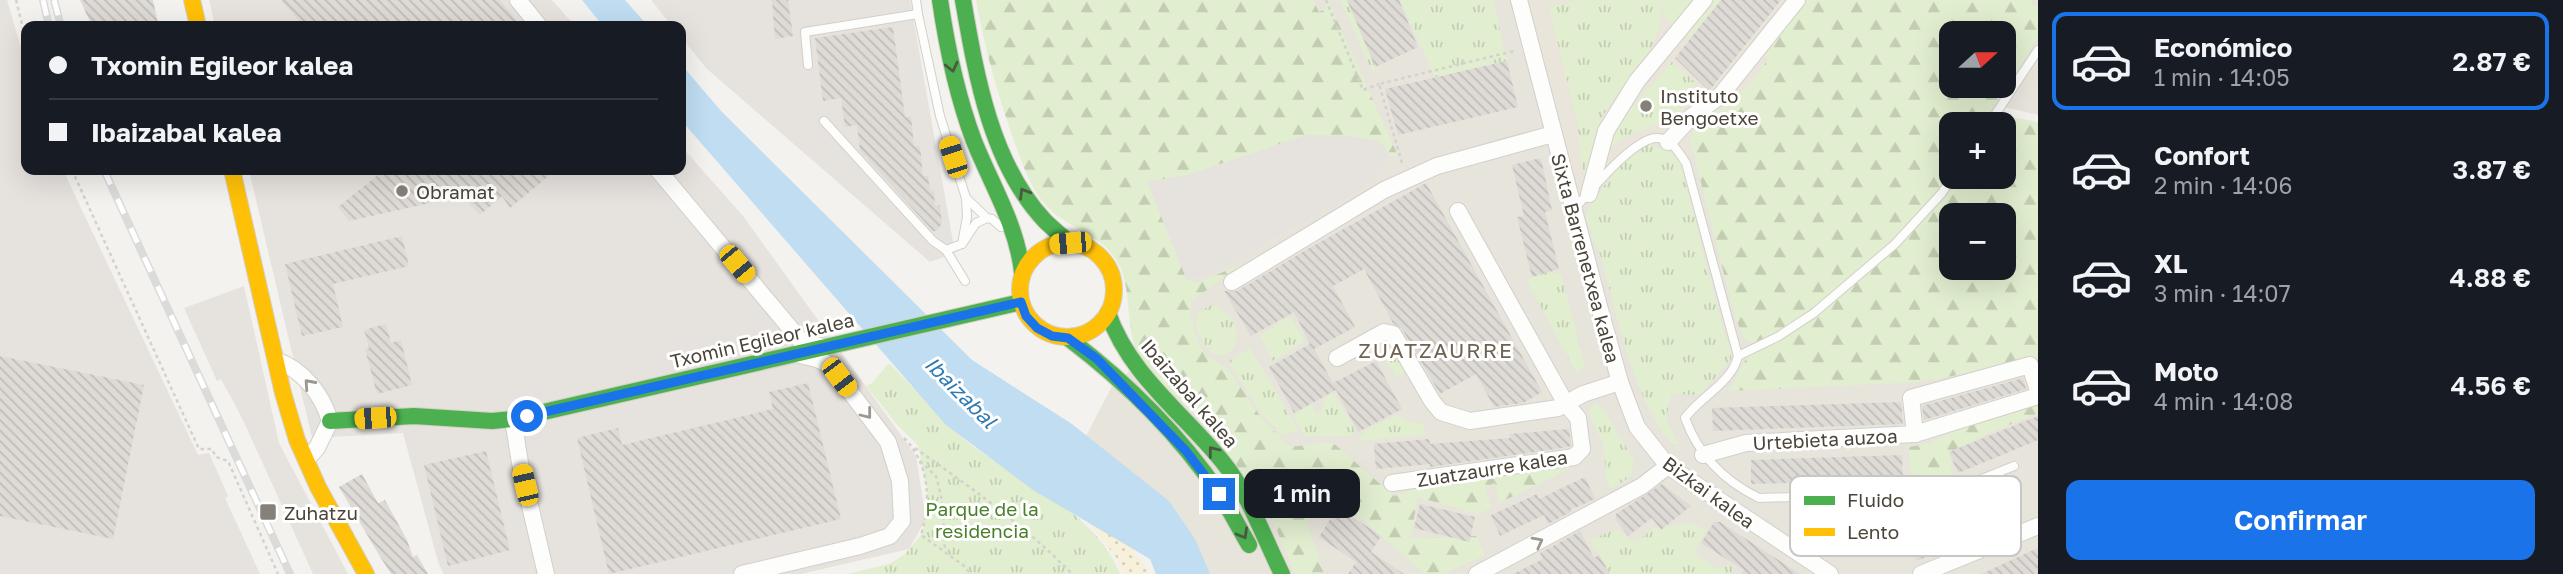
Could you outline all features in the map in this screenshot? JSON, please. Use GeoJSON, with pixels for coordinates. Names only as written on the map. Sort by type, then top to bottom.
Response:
{"type":"FeatureCollection","features":[{"type":"Feature","properties":{"kind":"main road"},"geometry":{"type":"LineString","coordinates":[[192,0],[197,21]]}},
{"type":"Feature","properties":{"kind":"main road"},"geometry":{"type":"LineString","coordinates":[[940,0],[962,105],[1014,239],[1022,267],[1019,287],[1026,316],[1037,328],[1052,336],[1068,338],[1084,335],[1098,326],[1108,313],[1113,281],[1107,266],[1091,250],[1070,243],[1055,244],[1042,250],[1022,267]]}},
{"type":"Feature","properties":{"kind":"main road"},"geometry":{"type":"LineString","coordinates":[[963,0],[976,68],[1003,151],[1022,191],[1039,216],[1070,243]]}},
{"type":"Feature","properties":{"kind":"main road"},"geometry":{"type":"LineString","coordinates":[[233,175],[283,393],[297,440],[318,487],[366,574]]}},
{"type":"Feature","properties":{"kind":"main road","name":"Txomin Egileor kalea"},"geometry":{"type":"LineString","coordinates":[[330,421],[414,416],[492,421],[513,419],[1021,302]]}},
{"type":"Feature","properties":{"kind":"main road","name":"Ibaizabal kalea"},"geometry":{"type":"LineString","coordinates":[[1108,313],[1110,323],[1127,357],[1202,438],[1237,482],[1282,574]]}},
{"type":"Feature","properties":{"kind":"main road"},"geometry":{"type":"LineString","coordinates":[[1068,338],[1097,359],[1186,451],[1219,494],[1254,555]]}},
{"type":"Feature","properties":{"kind":"street"},"geometry":{"type":"LineString","coordinates":[[518,0],[535,21]]}},
{"type":"Feature","properties":{"kind":"street","name":"Sixta Barrenetxea kalea"},"geometry":{"type":"LineString","coordinates":[[1518,0],[1599,306],[1597,316],[1615,384]]}},
{"type":"Feature","properties":{"kind":"street","name":"Sixta Barrenetxea kalea"},"geometry":{"type":"LineString","coordinates":[[1589,194],[1606,131],[1637,81],[1704,0]]}},
{"type":"Feature","properties":{"kind":"street"},"geometry":{"type":"LineString","coordinates":[[1668,142],[1797,0]]}},
{"type":"Feature","properties":{"kind":"street","name":"Sixta Barrenetxea kalea"},"geometry":{"type":"LineString","coordinates":[[1232,282],[1384,190],[1407,179],[1437,166],[1553,134]]}},
{"type":"Feature","properties":{"kind":"street","name":"Txomin Egileor kalea"},"geometry":{"type":"LineString","coordinates":[[662,175],[801,341],[824,347]]}},
{"type":"Feature","properties":{"kind":"street","name":"Zuatzaurre kalea"},"geometry":{"type":"LineString","coordinates":[[1392,484],[1574,457],[1582,449],[1577,418],[1566,404],[1458,211]]}},
{"type":"Feature","properties":{"kind":"street"},"geometry":{"type":"LineString","coordinates":[[783,319],[794,355]]}},
{"type":"Feature","properties":{"kind":"street"},"geometry":{"type":"LineString","coordinates":[[1337,358],[1384,332],[1393,334],[1441,412],[1470,421],[1558,408],[1583,394],[1615,384]]}},
{"type":"Feature","properties":{"kind":"street"},"geometry":{"type":"LineString","coordinates":[[824,347],[823,358],[830,365]]}},
{"type":"Feature","properties":{"kind":"street","name":"Txomin Egileor kalea"},"geometry":{"type":"LineString","coordinates":[[741,574],[860,546],[890,536],[902,521],[900,481],[888,442],[830,365],[817,359],[794,355]]}},
{"type":"Feature","properties":{"kind":"street"},"geometry":{"type":"LineString","coordinates":[[276,360],[289,365],[317,393],[330,421],[317,448],[306,460]]}},
{"type":"Feature","properties":{"kind":"street","name":"Urtebieta auzoa"},"geometry":{"type":"LineString","coordinates":[[1703,455],[1746,443],[1915,435],[1911,398],[2030,365],[2038,391]]}},
{"type":"Feature","properties":{"kind":"street","name":"Bizkai kalea"},"geometry":{"type":"LineString","coordinates":[[1615,384],[1637,427],[1668,466],[1790,547]]}},
{"type":"Feature","properties":{"kind":"street"},"geometry":{"type":"LineString","coordinates":[[1915,435],[2038,396]]}},
{"type":"Feature","properties":{"kind":"street"},"geometry":{"type":"LineString","coordinates":[[513,419],[520,463],[546,574]]}},
{"type":"Feature","properties":{"kind":"street"},"geometry":{"type":"LineString","coordinates":[[1478,574],[1642,486],[1668,466]]}},
{"type":"Feature","properties":{"kind":"street"},"geometry":{"type":"LineString","coordinates":[[2021,533],[2038,526]]}},
{"type":"Feature","properties":{"kind":"street","name":"Bizkai kalea"},"geometry":{"type":"LineString","coordinates":[[1803,556],[1830,574]]}},
{"type":"Feature","properties":{"kind":"street"},"geometry":{"type":"LineString","coordinates":[[1921,574],[1965,556]]}},
{"type":"Feature","properties":{"kind":"lane"},"geometry":{"type":"LineString","coordinates":[[916,0],[940,116],[966,198],[967,217],[962,244]]}},
{"type":"Feature","properties":{"kind":"lane"},"geometry":{"type":"LineString","coordinates":[[808,65],[805,32],[918,14]]}},
{"type":"Feature","properties":{"kind":"lane"},"geometry":{"type":"LineString","coordinates":[[1997,112],[2038,50]]}},
{"type":"Feature","properties":{"kind":"lane"},"geometry":{"type":"LineString","coordinates":[[824,121],[933,241],[946,250],[965,281]]}},
{"type":"Feature","properties":{"kind":"lane"},"geometry":{"type":"LineString","coordinates":[[1573,210],[1624,156],[1645,141],[1658,138],[1673,144],[1686,163],[1738,356],[1735,369],[1695,404],[1685,418],[1703,455],[1740,489],[1759,498],[1790,497]]}},
{"type":"Feature","properties":{"kind":"lane"},"geometry":{"type":"LineString","coordinates":[[1738,356],[1779,337],[1814,313],[1895,244],[1945,189]]}},
{"type":"Feature","properties":{"kind":"lane"},"geometry":{"type":"LineString","coordinates":[[966,198],[1014,239]]}},
{"type":"Feature","properties":{"kind":"lane"},"geometry":{"type":"LineString","coordinates":[[946,250],[962,244],[976,223],[987,218]]}},
{"type":"Feature","properties":{"kind":"lane"},"geometry":{"type":"LineString","coordinates":[[1989,476],[2014,466]]}},
{"type":"Feature","properties":{"kind":"path"},"geometry":{"type":"LineString","coordinates":[[16,0],[21,21]]}},
{"type":"Feature","properties":{"kind":"path"},"geometry":{"type":"LineString","coordinates":[[1326,0],[1363,90],[1531,46]]}},
{"type":"Feature","properties":{"kind":"path"},"geometry":{"type":"LineString","coordinates":[[1379,84],[1407,179]]}},
{"type":"Feature","properties":{"kind":"path"},"geometry":{"type":"LineString","coordinates":[[74,175],[199,449],[212,449],[216,457],[228,461],[278,574]]}},
{"type":"Feature","properties":{"kind":"path"},"geometry":{"type":"LineString","coordinates":[[913,446],[1032,537],[1072,574]]}},
{"type":"Feature","properties":{"kind":"path"},"geometry":{"type":"LineString","coordinates":[[945,551],[942,500],[936,476],[920,461],[927,489],[928,511],[921,535],[945,551],[971,574]]}},
{"type":"Feature","properties":{"kind":"shaded area"},"geometry":{"type":"Polygon","coordinates":[[[0,0],[7,0],[21,48],[21,175],[65,175],[198,455],[209,453],[228,496],[139,574],[0,574],[0,0]]]}},
{"type":"Feature","properties":{"kind":"shaded area"},"geometry":{"type":"Polygon","coordinates":[[[209,0],[552,0],[571,21],[214,21],[209,0]]]}},
{"type":"Feature","properties":{"kind":"shaded area"},"geometry":{"type":"Polygon","coordinates":[[[651,0],[910,0],[955,253],[930,262],[707,69],[686,43],[686,21],[668,21],[651,0]]]}},
{"type":"Feature","properties":{"kind":"shaded area"},"geometry":{"type":"Polygon","coordinates":[[[1306,0],[2038,0],[2038,115],[2005,107],[2002,112],[1939,112],[1939,189],[1949,189],[1949,203],[1939,203],[1939,280],[1958,280],[2038,341],[2038,574],[1192,574],[1072,463],[1112,386],[1144,359],[1126,166],[1306,0]]]}},
{"type":"Feature","properties":{"kind":"shaded area","name":"Instituto Bengoetxe"},"geometry":{"type":"Polygon","coordinates":[[[1528,0],[1896,0],[1716,127],[1686,163],[1668,142],[1645,141],[1573,210],[1519,3],[1528,0]]]}},
{"type":"Feature","properties":{"kind":"shaded area"},"geometry":{"type":"Polygon","coordinates":[[[1306,135],[1348,136],[1379,141],[1389,153],[1375,179],[1346,198],[1222,266],[1187,280],[1147,182],[1188,175],[1306,135]]]}},
{"type":"Feature","properties":{"kind":"shaded area"},"geometry":{"type":"Polygon","coordinates":[[[686,152],[743,216],[916,456],[926,519],[909,549],[801,574],[444,574],[439,565],[403,433],[312,438],[250,175],[686,175],[686,152]]]}},
{"type":"Feature","properties":{"kind":"shaded area"},"geometry":{"type":"Polygon","coordinates":[[[550,175],[645,175],[757,312],[752,349],[516,403],[500,335],[446,264],[430,203],[453,186],[480,215],[502,196],[510,207],[550,175]]]}},
{"type":"Feature","properties":{"kind":"shaded area"},"geometry":{"type":"Polygon","coordinates":[[[244,286],[279,443],[348,574],[313,574],[242,418],[221,379],[217,381],[184,308],[244,286]]]}},
{"type":"Feature","properties":{"kind":"shaded area"},"geometry":{"type":"Polygon","coordinates":[[[225,498],[260,574],[139,574],[225,498]]]}},
{"type":"Feature","properties":{"kind":"green space"},"geometry":{"type":"Polygon","coordinates":[[[976,0],[1313,0],[1319,12],[1327,8],[1325,0],[1328,0],[1398,156],[1391,156],[1379,141],[1348,136],[1306,135],[1188,175],[1148,182],[1187,280],[1196,283],[1248,262],[1192,300],[1190,314],[1197,339],[1206,356],[1227,368],[1263,420],[1290,447],[1332,442],[1394,496],[1445,480],[1555,463],[1572,468],[1499,503],[1495,483],[1485,487],[1491,508],[1477,514],[1418,497],[1410,538],[1476,536],[1485,555],[1443,574],[1425,574],[1331,492],[1307,522],[1324,574],[1295,574],[1271,516],[1198,409],[1192,412],[1138,354],[1131,331],[1125,283],[1117,261],[1101,243],[1050,210],[1034,188],[1020,159],[1003,108],[976,0]]]}},
{"type":"Feature","properties":{"kind":"green space"},"geometry":{"type":"Polygon","coordinates":[[[1340,0],[1347,0],[1378,69],[1372,71],[1340,0]]]}},
{"type":"Feature","properties":{"kind":"green space"},"geometry":{"type":"Polygon","coordinates":[[[1400,0],[1493,0],[1507,61],[1435,77],[1400,0]]]}},
{"type":"Feature","properties":{"kind":"green space"},"geometry":{"type":"Polygon","coordinates":[[[1577,0],[1661,0],[1656,37],[1601,120],[1592,146],[1588,173],[1584,173],[1579,151],[1578,124],[1549,8],[1577,0]]]}},
{"type":"Feature","properties":{"kind":"green space"},"geometry":{"type":"Polygon","coordinates":[[[1662,0],[1721,0],[1691,38],[1663,15],[1662,0]]]}},
{"type":"Feature","properties":{"kind":"green space"},"geometry":{"type":"Polygon","coordinates":[[[1802,0],[2032,0],[2032,5],[2038,6],[2038,37],[2016,72],[2016,21],[1939,21],[1939,98],[1999,98],[1991,112],[1939,112],[1939,189],[2016,189],[2016,118],[2038,122],[2038,361],[1918,382],[1729,391],[1754,344],[1745,339],[1735,318],[1690,138],[1701,118],[1717,109],[1722,110],[1751,83],[1769,58],[1759,53],[1802,0]]]}},
{"type":"Feature","properties":{"kind":"green space"},"geometry":{"type":"Polygon","coordinates":[[[1672,62],[1695,82],[1685,106],[1666,120],[1620,141],[1602,162],[1623,120],[1672,62]]]}},
{"type":"Feature","properties":{"kind":"green space"},"geometry":{"type":"Polygon","coordinates":[[[1649,144],[1672,153],[1680,161],[1724,333],[1731,349],[1731,359],[1700,395],[1671,394],[1666,419],[1679,444],[1674,446],[1659,426],[1636,380],[1600,254],[1586,218],[1586,213],[1621,165],[1649,144]]]}},
{"type":"Feature","properties":{"kind":"green space"},"geometry":{"type":"Polygon","coordinates":[[[1544,270],[1561,275],[1585,366],[1577,374],[1527,281],[1544,270]]]}},
{"type":"Feature","properties":{"kind":"green space"},"geometry":{"type":"Polygon","coordinates":[[[1212,305],[1227,314],[1235,325],[1237,337],[1228,353],[1219,355],[1209,350],[1197,330],[1199,311],[1212,305]]]}},
{"type":"Feature","properties":{"kind":"green space"},"geometry":{"type":"Polygon","coordinates":[[[1290,316],[1305,341],[1273,361],[1260,335],[1290,316]]]}},
{"type":"Feature","properties":{"kind":"green space"},"geometry":{"type":"Polygon","coordinates":[[[1392,347],[1406,371],[1396,377],[1381,354],[1392,347]]]}},
{"type":"Feature","properties":{"kind":"green space"},"geometry":{"type":"Polygon","coordinates":[[[1250,348],[1298,430],[1283,436],[1263,416],[1228,362],[1250,348]]]}},
{"type":"Feature","properties":{"kind":"green space","name":"Parque de la residencia"},"geometry":{"type":"Polygon","coordinates":[[[889,363],[961,436],[1050,496],[1091,530],[1108,550],[1120,574],[847,574],[889,564],[904,555],[921,535],[928,511],[927,489],[918,445],[899,427],[866,386],[872,383],[889,363]]]}},
{"type":"Feature","properties":{"kind":"green space"},"geometry":{"type":"Polygon","coordinates":[[[1334,393],[1356,433],[1352,436],[1305,436],[1293,415],[1313,404],[1313,411],[1322,411],[1325,397],[1334,393]]]}},
{"type":"Feature","properties":{"kind":"green space"},"geometry":{"type":"Polygon","coordinates":[[[2038,400],[2038,413],[1950,452],[1952,476],[1911,476],[1909,447],[1926,444],[1981,420],[2038,400]]]}},
{"type":"Feature","properties":{"kind":"green space"},"geometry":{"type":"Polygon","coordinates":[[[1594,403],[1601,406],[1634,460],[1631,476],[1612,489],[1607,483],[1603,444],[1589,413],[1594,403]]]}},
{"type":"Feature","properties":{"kind":"green space"},"geometry":{"type":"Polygon","coordinates":[[[1397,415],[1411,422],[1424,424],[1425,435],[1358,441],[1366,430],[1397,415]]]}},
{"type":"Feature","properties":{"kind":"green space"},"geometry":{"type":"Polygon","coordinates":[[[1691,523],[1706,530],[1694,553],[1719,570],[1728,565],[1734,568],[1731,574],[1610,574],[1590,540],[1617,529],[1635,543],[1654,528],[1691,523]]]}},
{"type":"Feature","properties":{"kind":"sand"},"geometry":{"type":"Polygon","coordinates":[[[1060,486],[1122,533],[1150,574],[1123,574],[1116,557],[1060,486]]]}},
{"type":"Feature","properties":{"kind":"water"},"geometry":{"type":"Polygon","coordinates":[[[582,0],[625,0],[644,21],[599,21],[582,0]]]}},
{"type":"Feature","properties":{"kind":"water","name":"Ibaizabal"},"geometry":{"type":"Polygon","coordinates":[[[686,70],[721,111],[972,360],[1072,424],[1169,501],[1195,539],[1210,574],[1156,574],[1150,559],[1033,490],[945,424],[686,126],[686,70]]]}},
{"type":"Feature","properties":{"kind":"building"},"geometry":{"type":"Polygon","coordinates":[[[80,0],[153,0],[158,21],[90,21],[80,0]]]}},
{"type":"Feature","properties":{"kind":"building"},"geometry":{"type":"Polygon","coordinates":[[[281,0],[500,0],[517,21],[299,21],[281,0]]]}},
{"type":"Feature","properties":{"kind":"building"},"geometry":{"type":"Polygon","coordinates":[[[772,0],[788,0],[793,36],[775,39],[772,0]]]}},
{"type":"Feature","properties":{"kind":"building"},"geometry":{"type":"Polygon","coordinates":[[[1347,0],[1399,0],[1418,47],[1375,67],[1347,0]]]}},
{"type":"Feature","properties":{"kind":"building"},"geometry":{"type":"Polygon","coordinates":[[[1721,0],[1781,0],[1709,91],[1675,58],[1721,0]]]}},
{"type":"Feature","properties":{"kind":"building"},"geometry":{"type":"Polygon","coordinates":[[[893,27],[905,117],[911,116],[914,146],[920,146],[923,176],[928,176],[930,191],[934,190],[935,206],[940,205],[942,224],[936,231],[933,231],[860,151],[857,125],[845,127],[841,98],[823,101],[815,38],[893,27]]]}},
{"type":"Feature","properties":{"kind":"building"},"geometry":{"type":"Polygon","coordinates":[[[1507,61],[1518,107],[1398,135],[1385,89],[1507,61]]]}},
{"type":"Feature","properties":{"kind":"building"},"geometry":{"type":"Polygon","coordinates":[[[1541,158],[1552,210],[1545,212],[1559,269],[1532,277],[1517,217],[1524,216],[1512,165],[1541,158]]]}},
{"type":"Feature","properties":{"kind":"building","name":"Obramat"},"geometry":{"type":"Polygon","coordinates":[[[378,175],[550,175],[510,208],[502,196],[480,215],[453,186],[430,203],[349,221],[338,207],[378,175]]]}},
{"type":"Feature","properties":{"kind":"building"},"geometry":{"type":"Polygon","coordinates":[[[1426,183],[1542,392],[1523,403],[1494,407],[1476,374],[1440,394],[1402,329],[1393,323],[1364,269],[1333,286],[1355,327],[1314,349],[1333,383],[1376,361],[1402,409],[1358,432],[1336,390],[1294,413],[1269,367],[1310,344],[1294,312],[1251,336],[1224,291],[1237,291],[1426,183]]]}},
{"type":"Feature","properties":{"kind":"building"},"geometry":{"type":"Polygon","coordinates":[[[402,236],[409,266],[333,284],[343,327],[302,336],[285,264],[402,236]]]}},
{"type":"Feature","properties":{"kind":"building"},"geometry":{"type":"Polygon","coordinates":[[[386,324],[391,343],[401,340],[412,385],[377,394],[365,349],[369,348],[364,330],[386,324]]]}},
{"type":"Feature","properties":{"kind":"building"},"geometry":{"type":"Polygon","coordinates":[[[0,356],[144,385],[113,539],[0,516],[0,356]]]}},
{"type":"Feature","properties":{"kind":"building"},"geometry":{"type":"Polygon","coordinates":[[[2023,378],[2026,389],[1924,420],[1922,406],[2023,378]]]}},
{"type":"Feature","properties":{"kind":"building"},"geometry":{"type":"Polygon","coordinates":[[[808,383],[841,519],[609,574],[577,438],[618,428],[622,445],[773,409],[769,392],[808,383]]]}},
{"type":"Feature","properties":{"kind":"building"},"geometry":{"type":"Polygon","coordinates":[[[1901,402],[1903,424],[1713,431],[1712,408],[1901,402]]]}},
{"type":"Feature","properties":{"kind":"building"},"geometry":{"type":"Polygon","coordinates":[[[2038,416],[2038,440],[1958,473],[1949,452],[2038,416]]]}},
{"type":"Feature","properties":{"kind":"building"},"geometry":{"type":"Polygon","coordinates":[[[1569,429],[1569,447],[1430,467],[1430,464],[1376,469],[1374,444],[1429,439],[1430,444],[1511,438],[1509,434],[1569,429]]]}},
{"type":"Feature","properties":{"kind":"building"},"geometry":{"type":"Polygon","coordinates":[[[486,451],[510,550],[448,566],[424,465],[486,451]]]}},
{"type":"Feature","properties":{"kind":"building"},"geometry":{"type":"Polygon","coordinates":[[[1902,455],[1903,476],[1790,476],[1790,483],[1751,484],[1751,460],[1902,455]]]}},
{"type":"Feature","properties":{"kind":"building"},"geometry":{"type":"Polygon","coordinates":[[[362,474],[378,503],[385,500],[407,540],[413,557],[417,555],[428,574],[391,574],[339,487],[362,474]]]}},
{"type":"Feature","properties":{"kind":"building"},"geometry":{"type":"Polygon","coordinates":[[[1585,477],[1595,499],[1548,524],[1544,515],[1500,536],[1491,515],[1537,494],[1539,499],[1585,477]]]}},
{"type":"Feature","properties":{"kind":"building"},"geometry":{"type":"Polygon","coordinates":[[[1662,484],[1691,506],[1661,530],[1652,518],[1628,536],[1616,520],[1616,514],[1662,484]]]}},
{"type":"Feature","properties":{"kind":"building"},"geometry":{"type":"Polygon","coordinates":[[[1420,504],[1475,517],[1469,542],[1414,528],[1420,504]]]}},
{"type":"Feature","properties":{"kind":"building"},"geometry":{"type":"Polygon","coordinates":[[[1338,507],[1381,536],[1371,552],[1404,574],[1348,574],[1356,562],[1319,537],[1338,507]]]}},
{"type":"Feature","properties":{"kind":"building"},"geometry":{"type":"Polygon","coordinates":[[[1714,522],[1720,522],[1800,574],[1741,574],[1744,570],[1701,543],[1714,522]]]}},
{"type":"Feature","properties":{"kind":"building"},"geometry":{"type":"Polygon","coordinates":[[[1580,531],[1594,558],[1599,555],[1610,574],[1513,574],[1543,559],[1540,553],[1580,531]]]}},
{"type":"Feature","properties":{"kind":"building"},"geometry":{"type":"Polygon","coordinates":[[[2038,548],[2038,574],[1981,574],[2021,556],[2038,548]]]}},
{"type":"Feature","properties":{"kind":"building"},"geometry":{"type":"Polygon","coordinates":[[[1915,556],[1928,556],[1917,561],[1915,556]]]}},
{"type":"Feature","properties":{"kind":"railway"},"geometry":{"type":"LineString","coordinates":[[43,0],[48,21]]}},
{"type":"Feature","properties":{"kind":"railway"},"geometry":{"type":"LineString","coordinates":[[54,0],[60,21]]}},
{"type":"Feature","properties":{"kind":"railway"},"geometry":{"type":"LineString","coordinates":[[106,175],[290,574]]}},
{"type":"Feature","properties":{"kind":"traffic: fast"},"geometry":{"type":"LineString","coordinates":[[940,0],[962,107],[1009,221],[1022,272]]}},
{"type":"Feature","properties":{"kind":"traffic: fast"},"geometry":{"type":"LineString","coordinates":[[963,0],[980,88],[999,146],[1011,173],[1027,198],[1045,221],[1070,243]]}},
{"type":"Feature","properties":{"kind":"traffic: fast"},"geometry":{"type":"LineString","coordinates":[[330,421],[414,416],[492,421],[513,419],[1021,302]]}},
{"type":"Feature","properties":{"kind":"traffic: fast"},"geometry":{"type":"LineString","coordinates":[[1108,313],[1117,335],[1143,374],[1232,474],[1248,501],[1282,574]]}},
{"type":"Feature","properties":{"kind":"traffic: fast"},"geometry":{"type":"LineString","coordinates":[[1068,338],[1110,372],[1168,429],[1219,493],[1249,545]]}},
{"type":"Feature","properties":{"kind":"traffic: slow"},"geometry":{"type":"LineString","coordinates":[[192,0],[197,21]]}},
{"type":"Feature","properties":{"kind":"traffic: slow"},"geometry":{"type":"LineString","coordinates":[[233,175],[283,393],[297,440],[318,487],[366,574]]}},
{"type":"Feature","properties":{"kind":"traffic: slow"},"geometry":{"type":"LineString","coordinates":[[1067,243],[1085,246],[1100,257],[1111,272],[1114,290],[1111,308],[1100,323],[1085,334],[1067,337],[1049,334],[1034,323],[1023,308],[1020,290],[1023,272],[1034,257],[1049,246],[1067,243]]}},
{"type":"Feature","properties":{"kind":"place","name":"Instituto Bengoetxe"},"geometry":{"type":"Point","coordinates":[1646,106]}},
{"type":"Feature","properties":{"kind":"place","name":"Obramat"},"geometry":{"type":"Point","coordinates":[402,191]}},
{"type":"Feature","properties":{"kind":"place","name":"Zuhatzu"},"geometry":{"type":"Point","coordinates":[268,512]}},
{"type":"Feature","properties":{"kind":"district","name":"ZUATZAURRE"},"geometry":{"type":"Point","coordinates":[1436,350]}},
{"type":"Feature","properties":{"kind":"route"},"geometry":{"type":"LineString","coordinates":[[527,416],[1021,302],[1026,316],[1037,328],[1052,336],[1068,338],[1097,359],[1186,451],[1219,494]]}}]}
